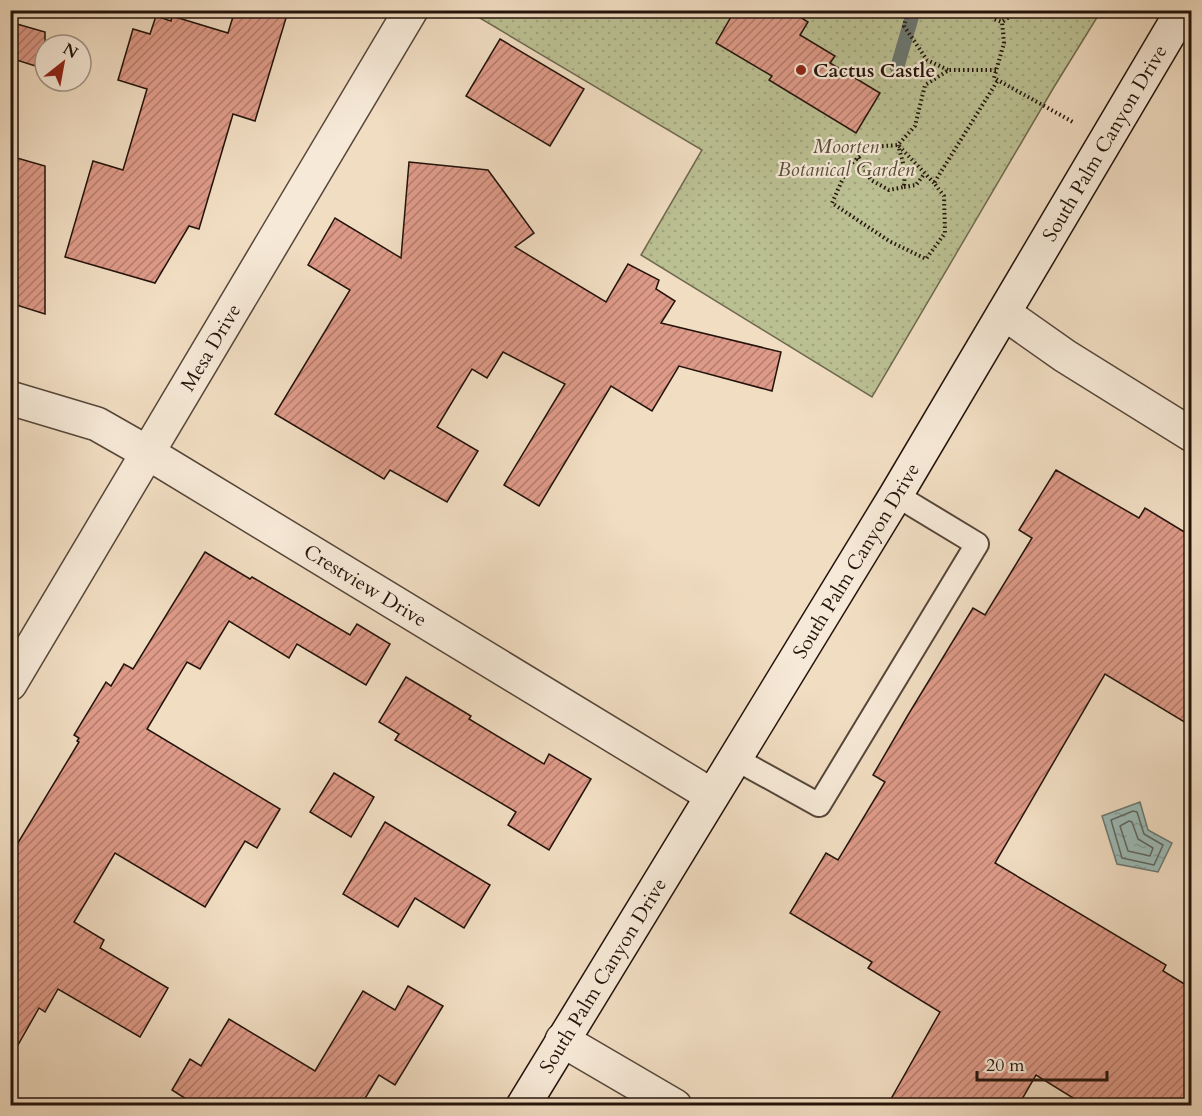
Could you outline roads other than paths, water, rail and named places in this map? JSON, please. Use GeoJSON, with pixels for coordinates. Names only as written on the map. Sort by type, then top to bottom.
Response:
{"type":"FeatureCollection","features":[{"type":"Feature","properties":{"kind":"street","name":"Mesa Drive"},"geometry":{"type":"LineString","coordinates":[[10,684],[411,10]]}},
{"type":"Feature","properties":{"kind":"street","name":"South Palm Canyon Drive"},"geometry":{"type":"LineString","coordinates":[[523,1106],[896,495],[1183,10]]}},
{"type":"Feature","properties":{"kind":"street"},"geometry":{"type":"LineString","coordinates":[[1004,313],[1065,356],[1191,435]]}},
{"type":"Feature","properties":{"kind":"street","name":"Crestview Drive"},"geometry":{"type":"LineString","coordinates":[[10,398],[97,424],[711,795]]}},
{"type":"Feature","properties":{"kind":"street"},"geometry":{"type":"LineString","coordinates":[[562,1040],[675,1106]]}},
{"type":"Feature","properties":{"kind":"lane"},"geometry":{"type":"LineString","coordinates":[[734,758],[819,805],[977,544],[896,495]]}},
{"type":"Feature","properties":{"kind":"water"},"geometry":{"type":"Polygon","coordinates":[[[1140,802],[1148,830],[1172,843],[1158,872],[1117,864],[1102,816],[1140,802]]]}},
{"type":"Feature","properties":{"kind":"waterway"},"geometry":{"type":"LineString","coordinates":[[897,68],[913,13]]}},
{"type":"Feature","properties":{"kind":"place","name":"Cactus Castle"},"geometry":{"type":"Point","coordinates":[801,70]}},
{"type":"Feature","properties":{"kind":"park label","name":"Moorten Botanical Garden"},"geometry":{"type":"Point","coordinates":[846,158]}}]}
